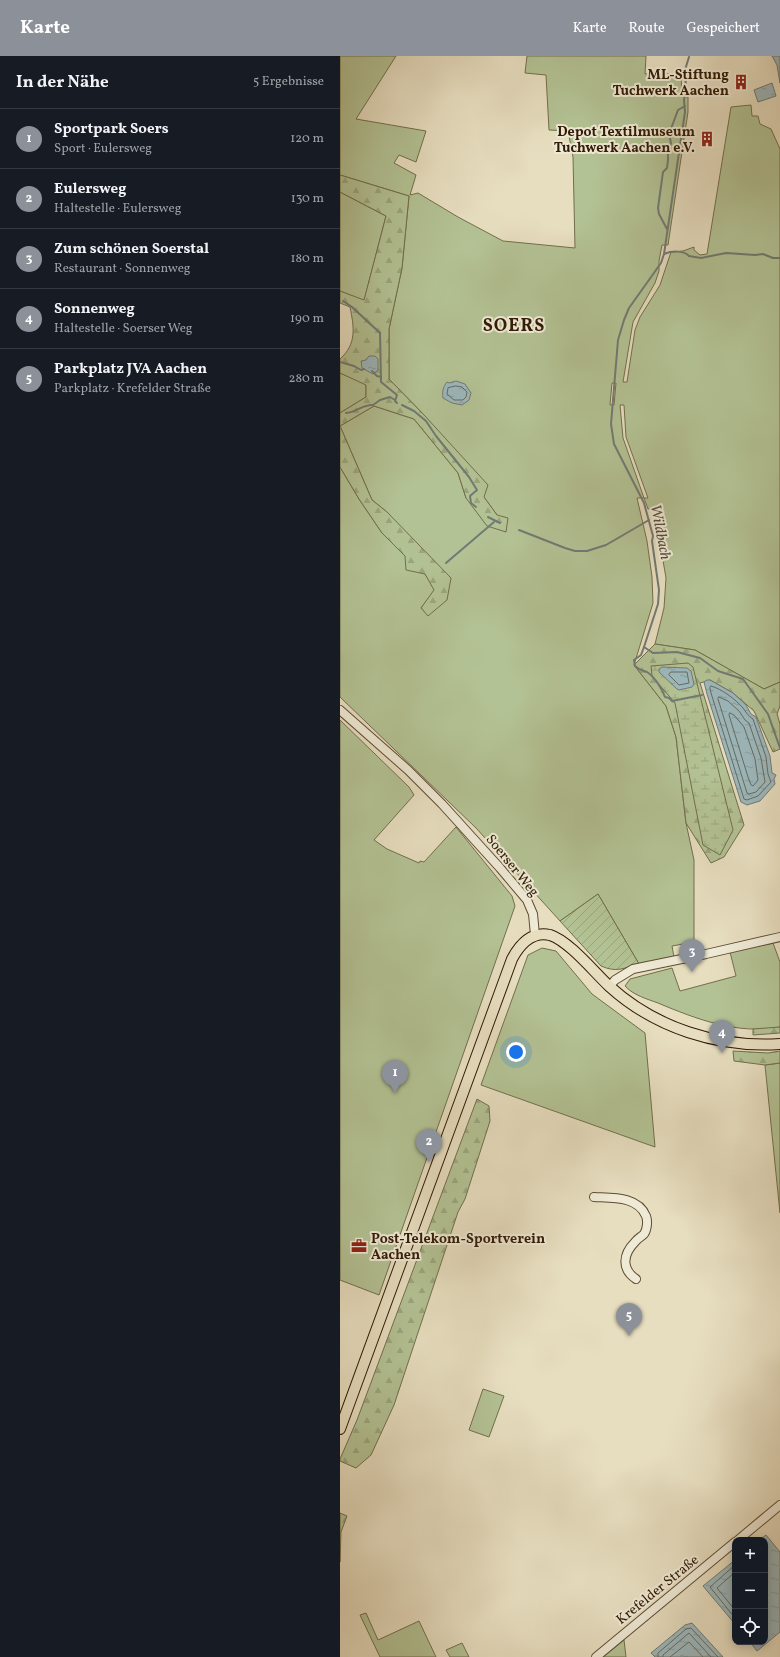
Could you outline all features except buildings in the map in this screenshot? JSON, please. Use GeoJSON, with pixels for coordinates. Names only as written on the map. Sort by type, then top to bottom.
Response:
{"type":"FeatureCollection","features":[{"type":"Feature","properties":{"kind":"main road"},"geometry":{"type":"LineString","coordinates":[[340,1429],[512,959],[520,946],[535,935],[547,935],[562,941],[610,987],[638,1008],[666,1024],[695,1035],[725,1042],[744,1044],[780,1044]]}},
{"type":"Feature","properties":{"kind":"street","name":"Soerser Weg"},"geometry":{"type":"LineString","coordinates":[[340,710],[408,770],[442,804],[500,868],[527,900],[534,919],[535,935]]}},
{"type":"Feature","properties":{"kind":"street"},"geometry":{"type":"LineString","coordinates":[[610,987],[615,980],[633,969],[780,937]]}},
{"type":"Feature","properties":{"kind":"street"},"geometry":{"type":"LineString","coordinates":[[594,1197],[628,1200],[637,1204],[644,1212],[647,1219],[645,1234],[634,1243],[625,1258],[626,1268],[629,1274],[636,1279]]}},
{"type":"Feature","properties":{"kind":"street"},"geometry":{"type":"LineString","coordinates":[[742,1537],[780,1505]]}},
{"type":"Feature","properties":{"kind":"street","name":"Krefelder Straße"},"geometry":{"type":"LineString","coordinates":[[596,1657],[732,1544]]}},
{"type":"Feature","properties":{"kind":"green space"},"geometry":{"type":"Polygon","coordinates":[[[340,56],[396,56],[356,119],[426,131],[416,162],[399,155],[394,163],[416,175],[410,195],[418,193],[458,217],[503,241],[575,248],[573,157],[568,131],[549,130],[546,75],[525,73],[527,56],[646,56],[645,74],[672,74],[681,76],[682,96],[688,97],[688,112],[668,245],[662,245],[659,271],[655,283],[633,322],[623,382],[627,382],[635,330],[640,317],[660,285],[671,252],[683,251],[694,247],[694,250],[700,255],[707,254],[731,107],[751,105],[752,116],[758,116],[760,124],[771,129],[780,149],[780,682],[764,689],[695,650],[655,644],[664,608],[666,578],[654,508],[648,509],[644,498],[637,498],[647,541],[652,577],[653,603],[634,665],[666,706],[676,737],[686,823],[694,860],[694,942],[672,946],[674,957],[639,964],[598,894],[560,921],[476,828],[340,697],[340,467],[382,533],[425,574],[435,590],[421,608],[447,600],[387,512],[372,500],[340,426],[374,406],[414,419],[458,473],[466,498],[497,515],[425,416],[389,379],[389,329],[402,268],[409,196],[340,175],[340,56]],[[612,383],[610,405],[614,405],[616,383],[612,383]],[[620,405],[623,438],[644,498],[648,498],[626,437],[624,405],[620,405]]]}},
{"type":"Feature","properties":{"kind":"green space"},"geometry":{"type":"Polygon","coordinates":[[[340,175],[409,196],[402,268],[389,329],[389,379],[488,485],[484,497],[497,515],[508,518],[506,532],[487,526],[466,498],[458,473],[414,419],[374,406],[340,426],[340,413],[366,397],[366,385],[340,373],[340,359],[352,341],[353,321],[350,307],[340,303],[340,291],[364,300],[386,216],[340,192],[340,175]]]}},
{"type":"Feature","properties":{"kind":"green space"},"geometry":{"type":"Polygon","coordinates":[[[340,192],[386,216],[364,301],[340,291],[340,192]]]}},
{"type":"Feature","properties":{"kind":"green space"},"geometry":{"type":"Polygon","coordinates":[[[340,373],[366,384],[366,397],[340,413],[340,373]]]}},
{"type":"Feature","properties":{"kind":"green space"},"geometry":{"type":"Polygon","coordinates":[[[340,426],[372,500],[387,512],[451,578],[447,600],[428,616],[421,608],[434,590],[425,574],[406,570],[405,556],[382,533],[340,467],[340,426]]]}},
{"type":"Feature","properties":{"kind":"green space"},"geometry":{"type":"Polygon","coordinates":[[[655,644],[695,650],[764,689],[780,682],[780,706],[777,714],[780,724],[780,749],[773,752],[754,711],[733,693],[710,680],[700,683],[744,825],[724,857],[711,863],[686,823],[676,737],[666,706],[634,665],[655,644]]]}},
{"type":"Feature","properties":{"kind":"green space"},"geometry":{"type":"Polygon","coordinates":[[[688,663],[693,667],[733,830],[720,855],[703,845],[675,703],[652,676],[651,666],[688,663]]]}},
{"type":"Feature","properties":{"kind":"green space"},"geometry":{"type":"Polygon","coordinates":[[[340,720],[409,787],[414,795],[374,840],[387,849],[419,863],[420,861],[424,862],[456,827],[512,896],[515,906],[379,1295],[340,1280],[340,720]]]}},
{"type":"Feature","properties":{"kind":"green space"},"geometry":{"type":"Polygon","coordinates":[[[598,894],[639,964],[616,969],[601,966],[560,921],[598,894]]]}},
{"type":"Feature","properties":{"kind":"green space"},"geometry":{"type":"Polygon","coordinates":[[[773,943],[780,962],[780,1027],[749,1029],[702,1020],[645,998],[632,992],[625,986],[630,979],[672,968],[680,991],[736,976],[730,952],[773,943]]]}},
{"type":"Feature","properties":{"kind":"green space"},"geometry":{"type":"Polygon","coordinates":[[[542,948],[556,951],[592,994],[645,1033],[655,1147],[481,1085],[528,955],[542,948]]]}},
{"type":"Feature","properties":{"kind":"green space"},"geometry":{"type":"Polygon","coordinates":[[[780,1027],[780,1033],[753,1035],[753,1029],[780,1027]]]}},
{"type":"Feature","properties":{"kind":"green space"},"geometry":{"type":"Polygon","coordinates":[[[733,1051],[768,1053],[780,1051],[780,1063],[765,1065],[734,1061],[733,1051]]]}},
{"type":"Feature","properties":{"kind":"green space"},"geometry":{"type":"Polygon","coordinates":[[[780,1063],[780,1213],[765,1065],[780,1063]]]}},
{"type":"Feature","properties":{"kind":"green space"},"geometry":{"type":"Polygon","coordinates":[[[477,1099],[489,1106],[490,1121],[465,1199],[458,1212],[394,1405],[371,1455],[356,1468],[340,1461],[340,1459],[357,1420],[477,1099]]]}},
{"type":"Feature","properties":{"kind":"green space"},"geometry":{"type":"Polygon","coordinates":[[[483,1389],[504,1396],[489,1437],[469,1430],[483,1389]]]}},
{"type":"Feature","properties":{"kind":"green space"},"geometry":{"type":"Polygon","coordinates":[[[340,1513],[347,1516],[341,1532],[340,1562],[340,1513]]]}},
{"type":"Feature","properties":{"kind":"green space"},"geometry":{"type":"Polygon","coordinates":[[[366,1613],[378,1640],[419,1621],[436,1657],[380,1657],[360,1615],[366,1613]]]}},
{"type":"Feature","properties":{"kind":"green space"},"geometry":{"type":"Polygon","coordinates":[[[624,1640],[626,1657],[603,1657],[624,1640]]]}},
{"type":"Feature","properties":{"kind":"green space"},"geometry":{"type":"Polygon","coordinates":[[[462,1643],[469,1657],[450,1657],[446,1650],[462,1643]]]}},
{"type":"Feature","properties":{"kind":"water"},"geometry":{"type":"Polygon","coordinates":[[[772,56],[780,56],[780,83],[777,65],[772,56]]]}},
{"type":"Feature","properties":{"kind":"water"},"geometry":{"type":"Polygon","coordinates":[[[772,83],[776,96],[758,102],[754,90],[772,83]]]}},
{"type":"Feature","properties":{"kind":"water"},"geometry":{"type":"Polygon","coordinates":[[[369,356],[375,356],[378,359],[378,370],[373,374],[362,368],[361,361],[366,360],[369,356]]]}},
{"type":"Feature","properties":{"kind":"water"},"geometry":{"type":"Polygon","coordinates":[[[456,381],[465,384],[471,393],[469,400],[462,405],[452,403],[443,398],[443,389],[447,382],[449,383],[456,381]]]}},
{"type":"Feature","properties":{"kind":"water"},"geometry":{"type":"Polygon","coordinates":[[[662,667],[687,668],[691,671],[694,684],[692,687],[679,690],[677,689],[659,672],[659,669],[662,667]]]}},
{"type":"Feature","properties":{"kind":"water"},"geometry":{"type":"Polygon","coordinates":[[[710,680],[733,693],[746,705],[751,714],[756,717],[770,756],[772,773],[776,775],[774,779],[775,784],[760,801],[747,805],[741,802],[707,694],[704,682],[710,680]]]}},
{"type":"Feature","properties":{"kind":"water"},"geometry":{"type":"Polygon","coordinates":[[[768,1537],[780,1552],[780,1632],[768,1642],[768,1537]]]}},
{"type":"Feature","properties":{"kind":"water"},"geometry":{"type":"Polygon","coordinates":[[[732,1562],[732,1620],[703,1586],[732,1562]]]}},
{"type":"Feature","properties":{"kind":"water"},"geometry":{"type":"Polygon","coordinates":[[[692,1623],[723,1657],[655,1657],[651,1653],[685,1625],[692,1623]]]}},
{"type":"Feature","properties":{"kind":"water"},"geometry":{"type":"Polygon","coordinates":[[[752,1645],[764,1645],[757,1651],[752,1645]]]}},
{"type":"Feature","properties":{"kind":"waterway","name":"Wildbach"},"geometry":{"type":"LineString","coordinates":[[689,57],[685,70],[685,112],[664,254],[661,263],[629,308],[624,320],[618,340],[611,424],[614,444],[644,503],[653,536],[652,541],[659,590],[658,604],[644,647],[653,653],[677,652],[700,658],[718,671],[743,679],[768,714],[780,748]]}},
{"type":"Feature","properties":{"kind":"waterway","name":"Wildbach"},"geometry":{"type":"LineString","coordinates":[[667,229],[659,214],[658,208],[663,172],[667,168],[668,153],[671,143],[669,134],[678,110],[685,106]]}},
{"type":"Feature","properties":{"kind":"waterway"},"geometry":{"type":"LineString","coordinates":[[664,254],[670,252],[681,252],[689,256],[701,258],[726,253],[755,255],[763,254],[773,258],[780,258]]}},
{"type":"Feature","properties":{"kind":"waterway"},"geometry":{"type":"LineString","coordinates":[[343,301],[352,307],[380,333],[381,382],[397,395],[395,401],[397,403]]}},
{"type":"Feature","properties":{"kind":"waterway"},"geometry":{"type":"LineString","coordinates":[[340,362],[354,366],[361,370],[364,369]]}},
{"type":"Feature","properties":{"kind":"waterway"},"geometry":{"type":"LineString","coordinates":[[372,371],[377,376],[381,377]]}},
{"type":"Feature","properties":{"kind":"waterway"},"geometry":{"type":"LineString","coordinates":[[346,413],[373,405],[380,400],[390,397],[395,400]]}},
{"type":"Feature","properties":{"kind":"waterway"},"geometry":{"type":"LineString","coordinates":[[402,405],[414,411],[426,421],[436,436],[469,477],[477,490],[470,496],[471,503],[476,507]]}},
{"type":"Feature","properties":{"kind":"waterway"},"geometry":{"type":"LineString","coordinates":[[488,517],[500,523]]}},
{"type":"Feature","properties":{"kind":"waterway"},"geometry":{"type":"LineString","coordinates":[[519,530],[565,548],[575,551],[587,551],[606,545],[649,520]]}},
{"type":"Feature","properties":{"kind":"waterway"},"geometry":{"type":"LineString","coordinates":[[446,563],[494,522]]}},
{"type":"Feature","properties":{"kind":"waterway"},"geometry":{"type":"LineString","coordinates":[[644,647],[641,655],[634,660],[635,666],[653,677],[665,697],[672,701],[702,695]]}},
{"type":"Feature","properties":{"kind":"place","name":"ML-Stiftung Tuchwerk Aachen"},"geometry":{"type":"Point","coordinates":[741,82]}},
{"type":"Feature","properties":{"kind":"place","name":"Depot Textilmuseum Tuchwerk Aachen e.V."},"geometry":{"type":"Point","coordinates":[707,139]}},
{"type":"Feature","properties":{"kind":"place","name":"Zum schönen Soerstal"},"geometry":{"type":"Point","coordinates":[692,972]}},
{"type":"Feature","properties":{"kind":"place","name":"Sonnenweg"},"geometry":{"type":"Point","coordinates":[722,1053]}},
{"type":"Feature","properties":{"kind":"place","name":"Sportpark Soers"},"geometry":{"type":"Point","coordinates":[395,1093]}},
{"type":"Feature","properties":{"kind":"place","name":"Eulersweg"},"geometry":{"type":"Point","coordinates":[429,1162]}},
{"type":"Feature","properties":{"kind":"place","name":"Post-Telekom-Sportverein Aachen"},"geometry":{"type":"Point","coordinates":[359,1246]}},
{"type":"Feature","properties":{"kind":"place","name":"Parkplatz JVA Aachen"},"geometry":{"type":"Point","coordinates":[629,1336]}},
{"type":"Feature","properties":{"kind":"district","name":"SOERS"},"geometry":{"type":"Point","coordinates":[514,325]}}]}
